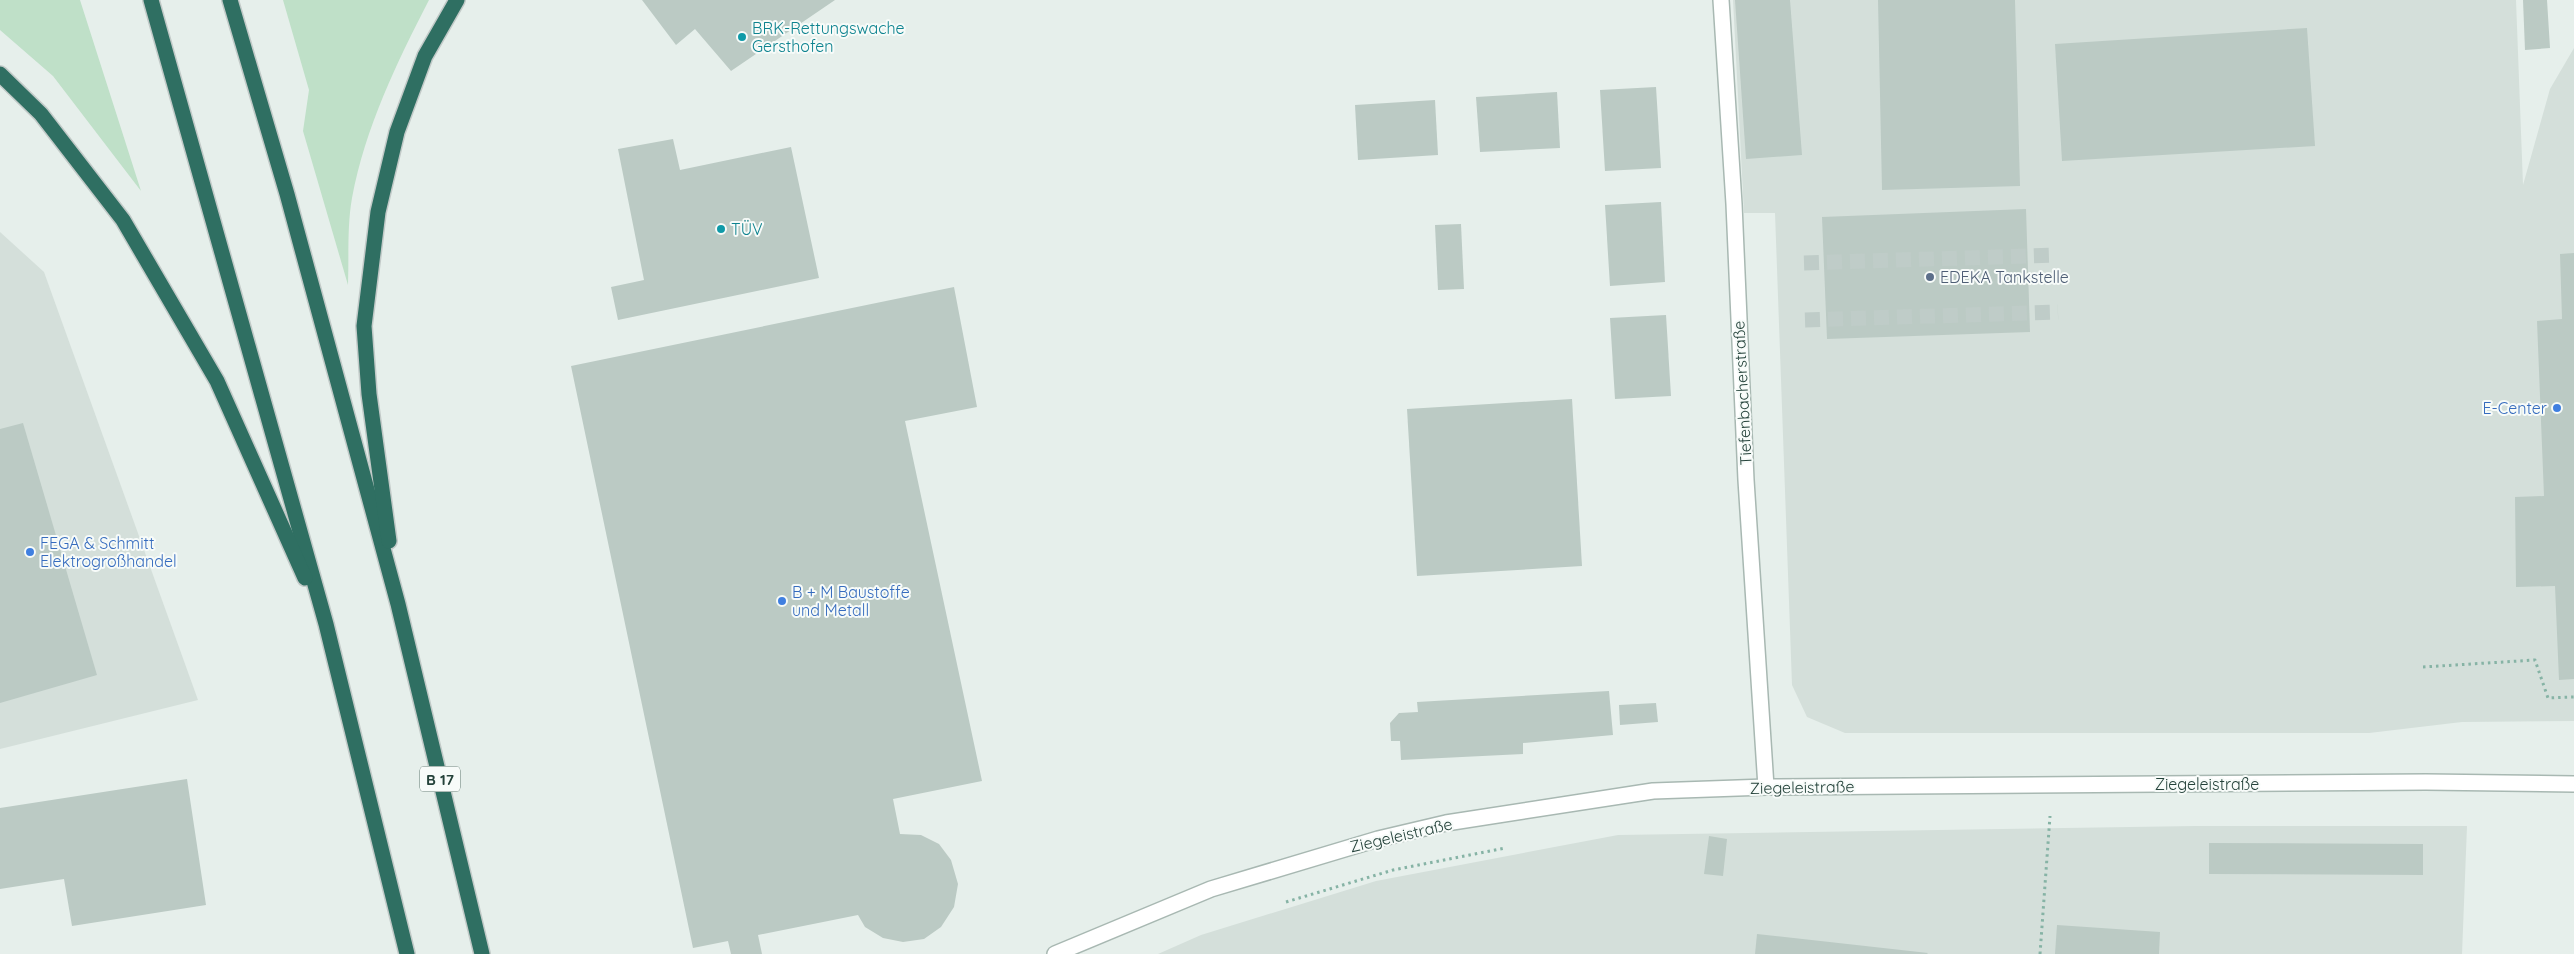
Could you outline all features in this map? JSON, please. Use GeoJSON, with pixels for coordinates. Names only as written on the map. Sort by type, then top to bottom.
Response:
{"type":"FeatureCollection","features":[{"type":"Feature","properties":{"kind":"highway"},"geometry":{"type":"LineString","coordinates":[[151,0],[326,624],[407,954]]}},
{"type":"Feature","properties":{"kind":"highway"},"geometry":{"type":"LineString","coordinates":[[230,0],[287,194],[398,604]]}},
{"type":"Feature","properties":{"kind":"highway"},"geometry":{"type":"LineString","coordinates":[[398,604],[369,394],[364,326],[378,212],[397,132],[425,56],[457,0]]}},
{"type":"Feature","properties":{"kind":"highway"},"geometry":{"type":"LineString","coordinates":[[0,74],[41,114],[123,220],[217,381],[326,624]]}},
{"type":"Feature","properties":{"kind":"highway","name":"B 17"},"geometry":{"type":"LineString","coordinates":[[398,604],[482,954]]}},
{"type":"Feature","properties":{"kind":"street","name":"Tiefenbacherstraße"},"geometry":{"type":"LineString","coordinates":[[1721,0],[1734,204],[1746,480],[1766,787]]}},
{"type":"Feature","properties":{"kind":"street","name":"Ziegeleistraße"},"geometry":{"type":"LineString","coordinates":[[1055,954],[1211,888],[1378,839],[1446,824],[1653,791],[1766,787],[2416,782],[2574,784]]}},
{"type":"Feature","properties":{"kind":"path"},"geometry":{"type":"LineString","coordinates":[[2423,667],[2535,660],[2548,698],[2574,697]]}},
{"type":"Feature","properties":{"kind":"path"},"geometry":{"type":"LineString","coordinates":[[2040,954],[2053,785]]}},
{"type":"Feature","properties":{"kind":"path"},"geometry":{"type":"LineString","coordinates":[[1277,904],[1393,870],[1507,847]]}},
{"type":"Feature","properties":{"kind":"shaded area"},"geometry":{"type":"Polygon","coordinates":[[[1733,0],[2516,0],[2523,185],[2550,89],[2574,48],[2574,721],[2462,722],[2369,733],[1845,733],[1807,717],[1792,685],[1775,213],[1744,213],[1733,0]]]}},
{"type":"Feature","properties":{"kind":"shaded area"},"geometry":{"type":"Polygon","coordinates":[[[0,232],[44,272],[198,700],[0,749],[0,232]]]}},
{"type":"Feature","properties":{"kind":"shaded area"},"geometry":{"type":"Polygon","coordinates":[[[2195,826],[2467,826],[2462,954],[1158,954],[1201,935],[1376,881],[1618,835],[2195,826]]]}},
{"type":"Feature","properties":{"kind":"green space"},"geometry":{"type":"Polygon","coordinates":[[[0,0],[80,0],[141,191],[53,76],[0,30],[0,0]]]}},
{"type":"Feature","properties":{"kind":"green space"},"geometry":{"type":"Polygon","coordinates":[[[283,0],[429,0],[383,96],[365,146],[350,209],[348,285],[303,131],[309,90],[283,0]]]}},
{"type":"Feature","properties":{"kind":"building","name":"BRK-Rettungswache Gersthofen"},"geometry":{"type":"Polygon","coordinates":[[[642,0],[835,0],[731,71],[695,29],[676,45],[642,0]]]}},
{"type":"Feature","properties":{"kind":"building"},"geometry":{"type":"Polygon","coordinates":[[[1735,0],[1790,0],[1802,155],[1746,159],[1735,0]]]}},
{"type":"Feature","properties":{"kind":"building"},"geometry":{"type":"Polygon","coordinates":[[[1878,0],[2015,0],[2020,186],[1882,190],[1878,0]]]}},
{"type":"Feature","properties":{"kind":"building"},"geometry":{"type":"Polygon","coordinates":[[[2523,0],[2547,0],[2550,48],[2525,50],[2523,0]]]}},
{"type":"Feature","properties":{"kind":"building"},"geometry":{"type":"Polygon","coordinates":[[[2307,28],[2315,146],[2062,161],[2055,44],[2307,28]]]}},
{"type":"Feature","properties":{"kind":"building"},"geometry":{"type":"Polygon","coordinates":[[[1656,87],[1661,168],[1605,171],[1600,90],[1656,87]]]}},
{"type":"Feature","properties":{"kind":"building"},"geometry":{"type":"Polygon","coordinates":[[[1557,92],[1560,148],[1480,152],[1476,97],[1557,92]]]}},
{"type":"Feature","properties":{"kind":"building"},"geometry":{"type":"Polygon","coordinates":[[[1435,100],[1438,155],[1358,160],[1355,105],[1435,100]]]}},
{"type":"Feature","properties":{"kind":"building","name":"TÜV"},"geometry":{"type":"Polygon","coordinates":[[[673,139],[680,170],[791,147],[819,278],[618,320],[611,287],[644,280],[618,149],[673,139]]]}},
{"type":"Feature","properties":{"kind":"building"},"geometry":{"type":"Polygon","coordinates":[[[1661,202],[1665,282],[1610,286],[1605,205],[1661,202]]]}},
{"type":"Feature","properties":{"kind":"building"},"geometry":{"type":"Polygon","coordinates":[[[2026,209],[2030,332],[1827,339],[1822,217],[2026,209]]]}},
{"type":"Feature","properties":{"kind":"building"},"geometry":{"type":"Polygon","coordinates":[[[1461,224],[1464,289],[1438,290],[1435,225],[1461,224]]]}},
{"type":"Feature","properties":{"kind":"building","name":"E-Center"},"geometry":{"type":"Polygon","coordinates":[[[2574,253],[2574,679],[2559,680],[2555,586],[2516,587],[2515,497],[2544,496],[2537,321],[2562,319],[2560,254],[2574,253]]]}},
{"type":"Feature","properties":{"kind":"building","name":"B + M Baustoffe und Metall"},"geometry":{"type":"Polygon","coordinates":[[[954,287],[977,407],[905,421],[982,781],[893,799],[900,834],[921,835],[939,844],[951,860],[958,884],[954,907],[941,927],[924,939],[903,942],[883,938],[865,927],[858,915],[758,935],[762,954],[731,954],[728,941],[693,948],[571,366],[954,287]]]}},
{"type":"Feature","properties":{"kind":"building"},"geometry":{"type":"Polygon","coordinates":[[[1666,315],[1671,396],[1615,399],[1610,318],[1666,315]]]}},
{"type":"Feature","properties":{"kind":"building"},"geometry":{"type":"Polygon","coordinates":[[[1572,399],[1582,566],[1417,576],[1407,409],[1572,399]]]}},
{"type":"Feature","properties":{"kind":"building","name":"FEGA & Schmitt Elektrogroßhandel"},"geometry":{"type":"Polygon","coordinates":[[[23,423],[97,675],[0,703],[0,429],[23,423]]]}},
{"type":"Feature","properties":{"kind":"building"},"geometry":{"type":"Polygon","coordinates":[[[1609,691],[1613,735],[1523,743],[1523,754],[1401,760],[1400,741],[1391,741],[1390,723],[1399,713],[1418,712],[1417,702],[1609,691]]]}},
{"type":"Feature","properties":{"kind":"building"},"geometry":{"type":"Polygon","coordinates":[[[1656,703],[1658,722],[1620,725],[1619,705],[1656,703]]]}},
{"type":"Feature","properties":{"kind":"building"},"geometry":{"type":"Polygon","coordinates":[[[187,779],[206,905],[72,926],[64,879],[0,889],[0,808],[187,779]]]}},
{"type":"Feature","properties":{"kind":"building"},"geometry":{"type":"Polygon","coordinates":[[[1709,836],[1727,839],[1723,876],[1704,874],[1709,836]]]}},
{"type":"Feature","properties":{"kind":"building"},"geometry":{"type":"Polygon","coordinates":[[[2209,843],[2423,844],[2423,875],[2209,874],[2209,843]]]}},
{"type":"Feature","properties":{"kind":"building"},"geometry":{"type":"Polygon","coordinates":[[[2057,925],[2160,932],[2159,954],[2055,954],[2057,925]]]}},
{"type":"Feature","properties":{"kind":"building"},"geometry":{"type":"Polygon","coordinates":[[[1757,934],[1928,953],[1755,954],[1757,934]]]}},
{"type":"Feature","properties":{"kind":"tunnel"},"geometry":{"type":"LineString","coordinates":[[1804,263],[2056,255]]}},
{"type":"Feature","properties":{"kind":"tunnel"},"geometry":{"type":"LineString","coordinates":[[1805,320],[2058,312]]}},
{"type":"Feature","properties":{"kind":"place","name":"BRK-Rettungswache Gersthofen"},"geometry":{"type":"Point","coordinates":[742,37]}},
{"type":"Feature","properties":{"kind":"place","name":"TÜV"},"geometry":{"type":"Point","coordinates":[721,229]}},
{"type":"Feature","properties":{"kind":"place","name":"EDEKA Tankstelle"},"geometry":{"type":"Point","coordinates":[1930,277]}},
{"type":"Feature","properties":{"kind":"place","name":"E-Center"},"geometry":{"type":"Point","coordinates":[2557,408]}},
{"type":"Feature","properties":{"kind":"place","name":"FEGA & Schmitt Elektrogroßhandel"},"geometry":{"type":"Point","coordinates":[30,552]}},
{"type":"Feature","properties":{"kind":"place","name":"B + M Baustoffe und Metall"},"geometry":{"type":"Point","coordinates":[782,601]}}]}
